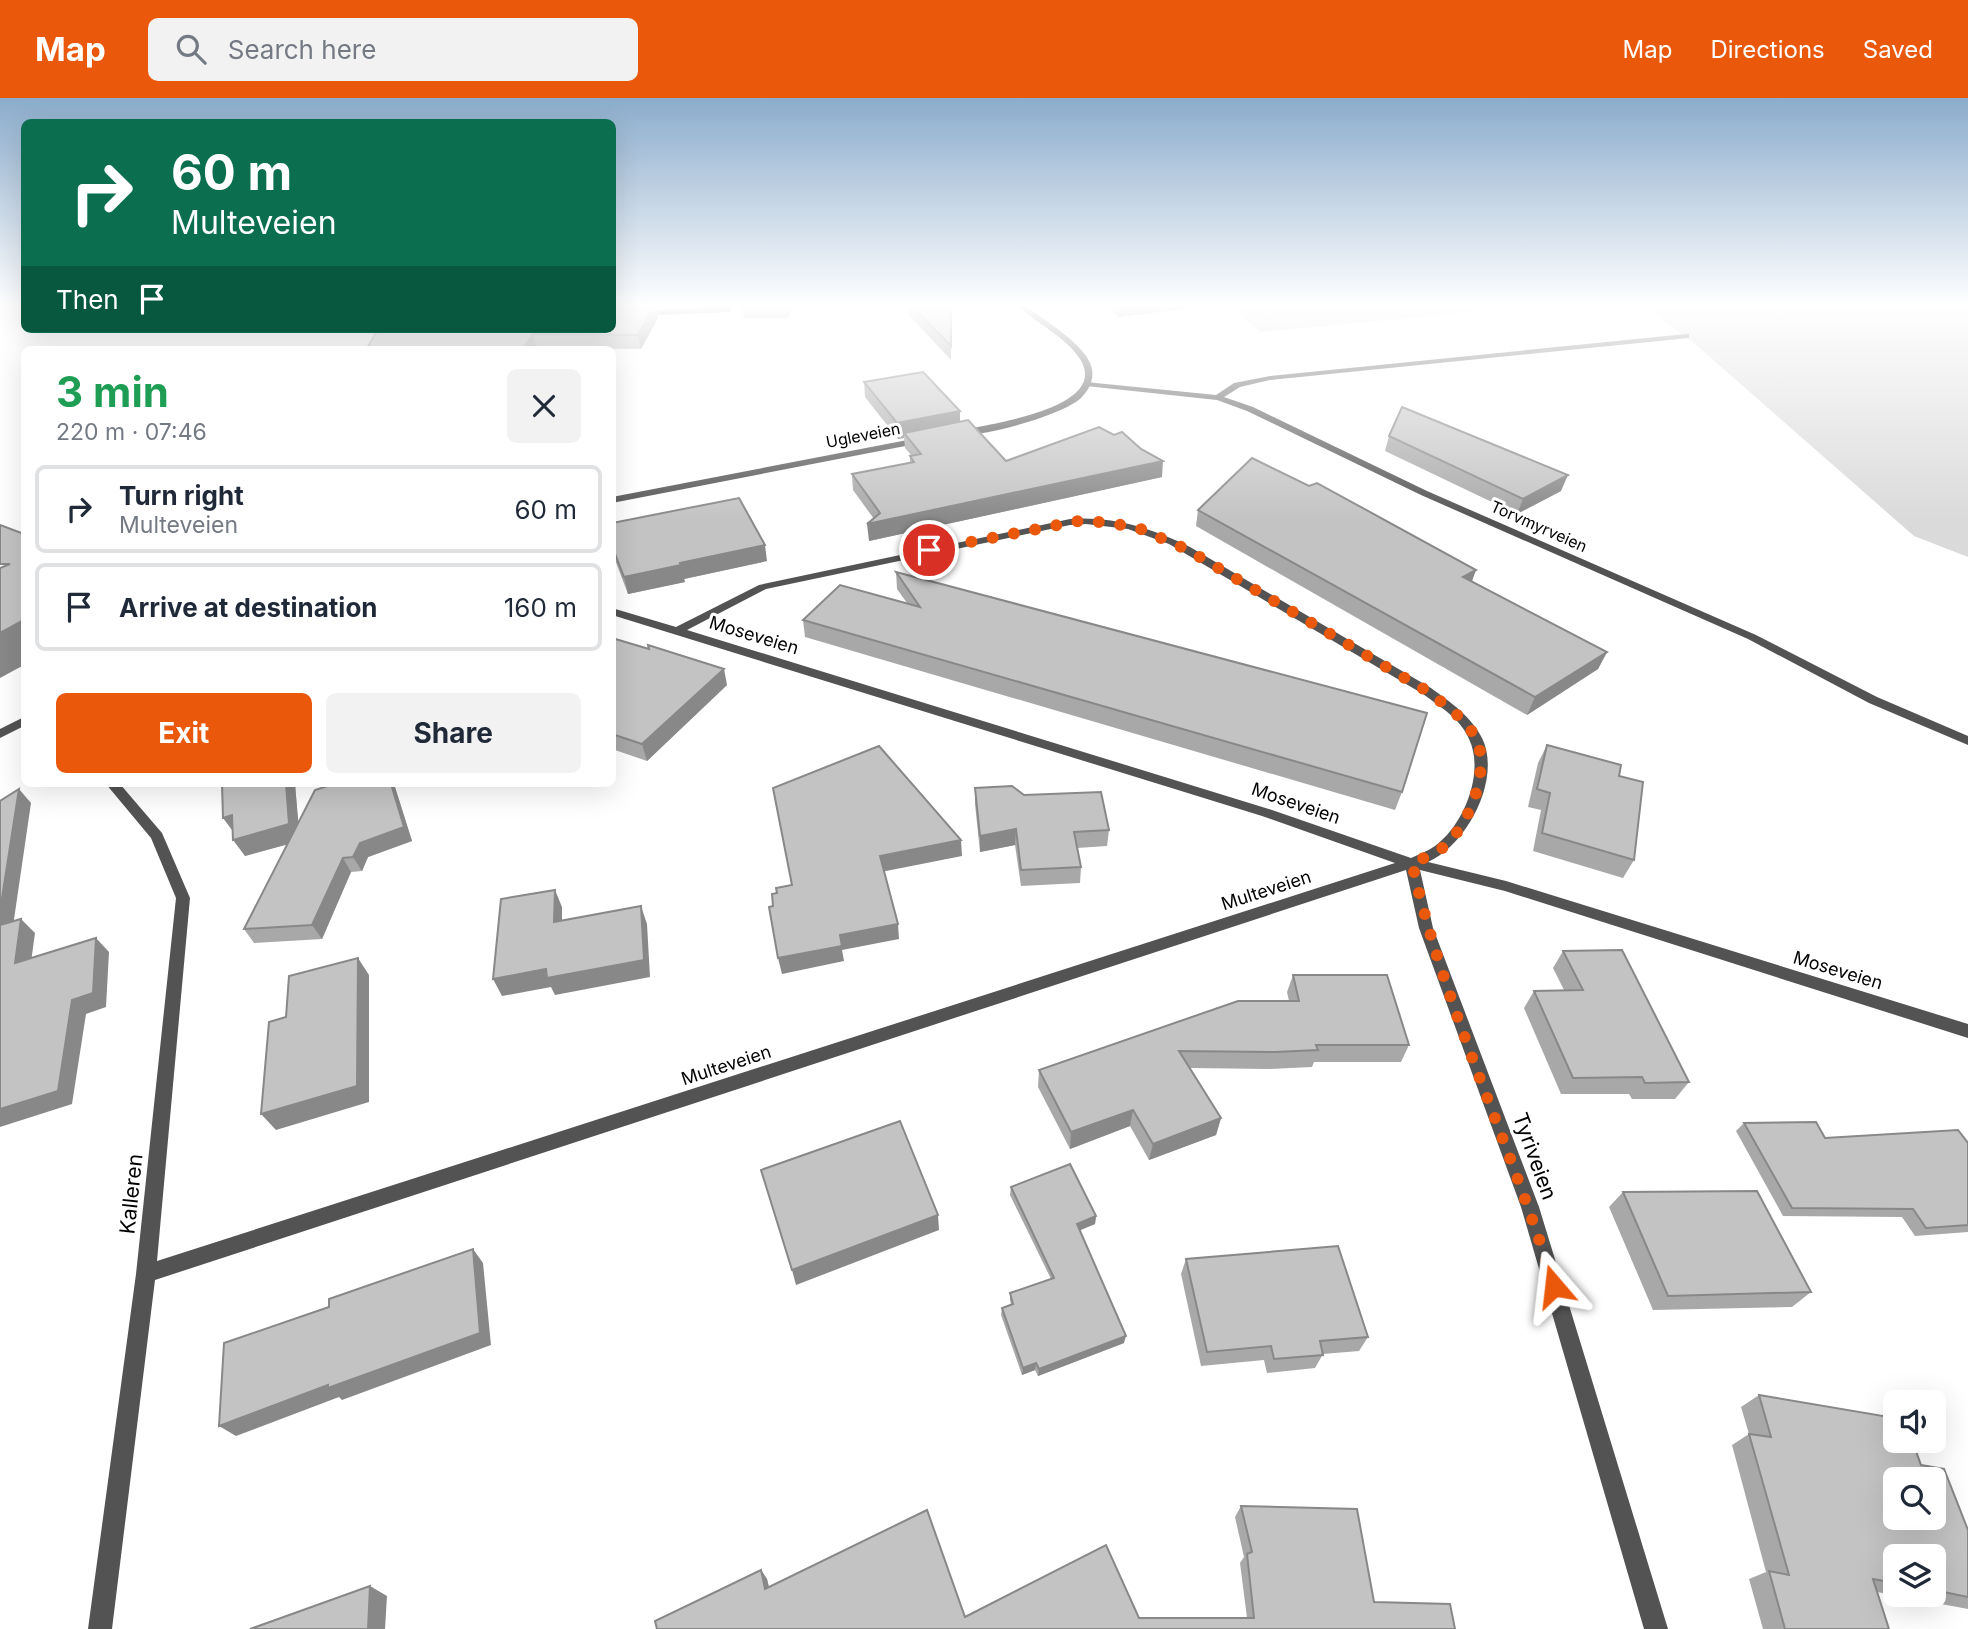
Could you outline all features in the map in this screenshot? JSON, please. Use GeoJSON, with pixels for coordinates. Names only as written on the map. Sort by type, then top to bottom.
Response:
{"type":"FeatureCollection","features":[{"type":"Feature","properties":{"kind":"street"},"geometry":{"type":"LineString","coordinates":[[951,434],[1049,411],[1077,397],[1086,384],[1087,377]]}},
{"type":"Feature","properties":{"kind":"street"},"geometry":{"type":"LineString","coordinates":[[1218,398],[1237,385],[1275,377]]}},
{"type":"Feature","properties":{"kind":"street","name":"Torvmyrveien"},"geometry":{"type":"LineString","coordinates":[[1086,384],[1218,398],[1273,420],[1424,493],[1752,637],[1873,700],[1968,741]]}},
{"type":"Feature","properties":{"kind":"street","name":"Ugleveien"},"geometry":{"type":"LineString","coordinates":[[616,499],[938,437]]}},
{"type":"Feature","properties":{"kind":"street","name":"Multeveien"},"geometry":{"type":"LineString","coordinates":[[146,1274],[1412,863],[1441,849],[1457,829],[1476,795],[1482,772],[1482,757],[1476,738],[1456,714],[1427,691],[1158,534],[1117,523],[1084,520],[878,560],[763,587],[677,631]]}},
{"type":"Feature","properties":{"kind":"street","name":"Moseveien"},"geometry":{"type":"LineString","coordinates":[[616,612],[1268,813],[1412,863],[1506,886],[1968,1031]]}},
{"type":"Feature","properties":{"kind":"street"},"geometry":{"type":"LineString","coordinates":[[0,734],[21,723]]}},
{"type":"Feature","properties":{"kind":"street","name":"Kalleren"},"geometry":{"type":"LineString","coordinates":[[100,1629],[146,1274],[184,898],[157,836],[116,787]]}},
{"type":"Feature","properties":{"kind":"street","name":"Tyriveien"},"geometry":{"type":"LineString","coordinates":[[1412,863],[1426,928],[1530,1207],[1656,1629]]}},
{"type":"Feature","properties":{"kind":"shaded area"},"geometry":{"type":"Polygon","coordinates":[[[1733,377],[1968,377],[1968,557],[1914,536],[1733,377]]]}},
{"type":"Feature","properties":{"kind":"building"},"geometry":{"type":"Polygon","coordinates":[[[891,377],[928,377],[960,411],[897,423],[864,382],[891,377]]]}},
{"type":"Feature","properties":{"kind":"building"},"geometry":{"type":"Polygon","coordinates":[[[1402,407],[1568,475],[1523,499],[1389,436],[1402,407]]]}},
{"type":"Feature","properties":{"kind":"building"},"geometry":{"type":"Polygon","coordinates":[[[968,420],[1006,461],[1099,427],[1114,435],[1122,432],[1141,449],[1163,461],[867,524],[880,513],[852,474],[914,462],[910,456],[921,454],[904,433],[968,420]]]}},
{"type":"Feature","properties":{"kind":"building"},"geometry":{"type":"Polygon","coordinates":[[[1252,458],[1309,486],[1317,483],[1476,570],[1463,577],[1607,652],[1535,697],[1198,510],[1252,458]]]}},
{"type":"Feature","properties":{"kind":"building"},"geometry":{"type":"Polygon","coordinates":[[[739,498],[765,545],[624,577],[616,556],[616,522],[739,498]]]}},
{"type":"Feature","properties":{"kind":"building"},"geometry":{"type":"Polygon","coordinates":[[[0,525],[21,533],[21,622],[0,633],[0,568],[10,564],[0,564],[0,525]]]}},
{"type":"Feature","properties":{"kind":"building"},"geometry":{"type":"Polygon","coordinates":[[[896,572],[1427,713],[1402,792],[803,620],[840,585],[920,607],[896,572]]]}},
{"type":"Feature","properties":{"kind":"building"},"geometry":{"type":"Polygon","coordinates":[[[616,639],[649,649],[648,645],[724,669],[642,744],[616,735],[616,639]]]}},
{"type":"Feature","properties":{"kind":"building"},"geometry":{"type":"Polygon","coordinates":[[[1547,745],[1621,765],[1619,776],[1643,782],[1634,860],[1542,833],[1550,793],[1537,789],[1547,745]]]}},
{"type":"Feature","properties":{"kind":"building"},"geometry":{"type":"Polygon","coordinates":[[[879,746],[961,840],[880,856],[898,924],[840,935],[842,946],[778,958],[769,907],[773,906],[772,894],[777,893],[776,888],[792,885],[773,788],[879,746]]]}},
{"type":"Feature","properties":{"kind":"building"},"geometry":{"type":"Polygon","coordinates":[[[1012,786],[1024,795],[1101,792],[1109,830],[1074,832],[1081,867],[1021,870],[1016,829],[980,836],[975,788],[1012,786]]]}},
{"type":"Feature","properties":{"kind":"building"},"geometry":{"type":"Polygon","coordinates":[[[222,787],[286,787],[289,824],[233,840],[232,815],[223,818],[222,787]]]}},
{"type":"Feature","properties":{"kind":"building"},"geometry":{"type":"Polygon","coordinates":[[[324,787],[392,787],[404,827],[360,843],[353,857],[343,858],[312,925],[244,929],[315,790],[324,787]]]}},
{"type":"Feature","properties":{"kind":"building"},"geometry":{"type":"Polygon","coordinates":[[[19,789],[0,911],[0,801],[19,789]]]}},
{"type":"Feature","properties":{"kind":"building"},"geometry":{"type":"Polygon","coordinates":[[[555,890],[554,922],[641,906],[644,960],[547,978],[546,969],[493,979],[501,899],[555,890]]]}},
{"type":"Feature","properties":{"kind":"building"},"geometry":{"type":"Polygon","coordinates":[[[21,919],[15,963],[96,938],[93,993],[72,1000],[58,1091],[0,1109],[0,925],[21,919]]]}},
{"type":"Feature","properties":{"kind":"building"},"geometry":{"type":"Polygon","coordinates":[[[1622,950],[1689,1082],[1645,1083],[1642,1077],[1573,1078],[1534,991],[1583,990],[1563,951],[1622,950]]]}},
{"type":"Feature","properties":{"kind":"building"},"geometry":{"type":"Polygon","coordinates":[[[358,958],[357,1086],[261,1114],[269,1022],[286,1017],[289,976],[358,958]]]}},
{"type":"Feature","properties":{"kind":"building"},"geometry":{"type":"Polygon","coordinates":[[[1293,975],[1387,975],[1409,1045],[1316,1045],[1318,1050],[1275,1052],[1179,1051],[1221,1118],[1153,1144],[1133,1110],[1071,1132],[1039,1070],[1238,1001],[1299,1001],[1293,975]]]}},
{"type":"Feature","properties":{"kind":"building"},"geometry":{"type":"Polygon","coordinates":[[[900,1121],[938,1215],[792,1270],[761,1170],[900,1121]]]}},
{"type":"Feature","properties":{"kind":"building"},"geometry":{"type":"Polygon","coordinates":[[[1816,1122],[1825,1138],[1958,1130],[1968,1143],[1968,1225],[1926,1228],[1913,1209],[1792,1208],[1744,1123],[1816,1122]]]}},
{"type":"Feature","properties":{"kind":"building"},"geometry":{"type":"Polygon","coordinates":[[[1070,1164],[1096,1216],[1077,1224],[1126,1336],[1039,1369],[1036,1363],[1023,1368],[1002,1308],[1013,1304],[1010,1293],[1054,1278],[1011,1187],[1070,1164]]]}},
{"type":"Feature","properties":{"kind":"building"},"geometry":{"type":"Polygon","coordinates":[[[1757,1191],[1811,1292],[1668,1296],[1623,1192],[1757,1191]]]}},
{"type":"Feature","properties":{"kind":"building"},"geometry":{"type":"Polygon","coordinates":[[[1338,1246],[1368,1337],[1320,1341],[1323,1355],[1274,1359],[1271,1346],[1207,1352],[1186,1259],[1338,1246]]]}},
{"type":"Feature","properties":{"kind":"building"},"geometry":{"type":"Polygon","coordinates":[[[473,1249],[480,1333],[219,1426],[224,1343],[329,1307],[329,1299],[473,1249]]]}},
{"type":"Feature","properties":{"kind":"building"},"geometry":{"type":"Polygon","coordinates":[[[1759,1395],[1883,1416],[1883,1453],[1917,1453],[1921,1465],[1932,1467],[1883,1467],[1883,1530],[1946,1530],[1946,1474],[1968,1530],[1968,1597],[1946,1592],[1946,1544],[1883,1544],[1883,1581],[1873,1579],[1889,1629],[1785,1629],[1769,1571],[1789,1575],[1749,1434],[1771,1437],[1759,1395]]]}},
{"type":"Feature","properties":{"kind":"building"},"geometry":{"type":"Polygon","coordinates":[[[1241,1506],[1357,1509],[1374,1602],[1450,1604],[1455,1629],[657,1629],[655,1621],[761,1570],[765,1589],[927,1510],[965,1617],[1106,1545],[1139,1618],[1254,1618],[1247,1554],[1252,1552],[1241,1506]]]}},
{"type":"Feature","properties":{"kind":"building"},"geometry":{"type":"Polygon","coordinates":[[[370,1586],[368,1629],[250,1629],[370,1586]]]}},
{"type":"Feature","properties":{"kind":"route"},"geometry":{"type":"LineString","coordinates":[[929,550],[1084,520],[1136,527],[1158,534],[1186,549],[1427,691],[1456,714],[1476,738],[1482,757],[1482,772],[1476,795],[1457,829],[1441,849],[1412,863],[1426,928],[1530,1207],[1554,1286]]}}]}
